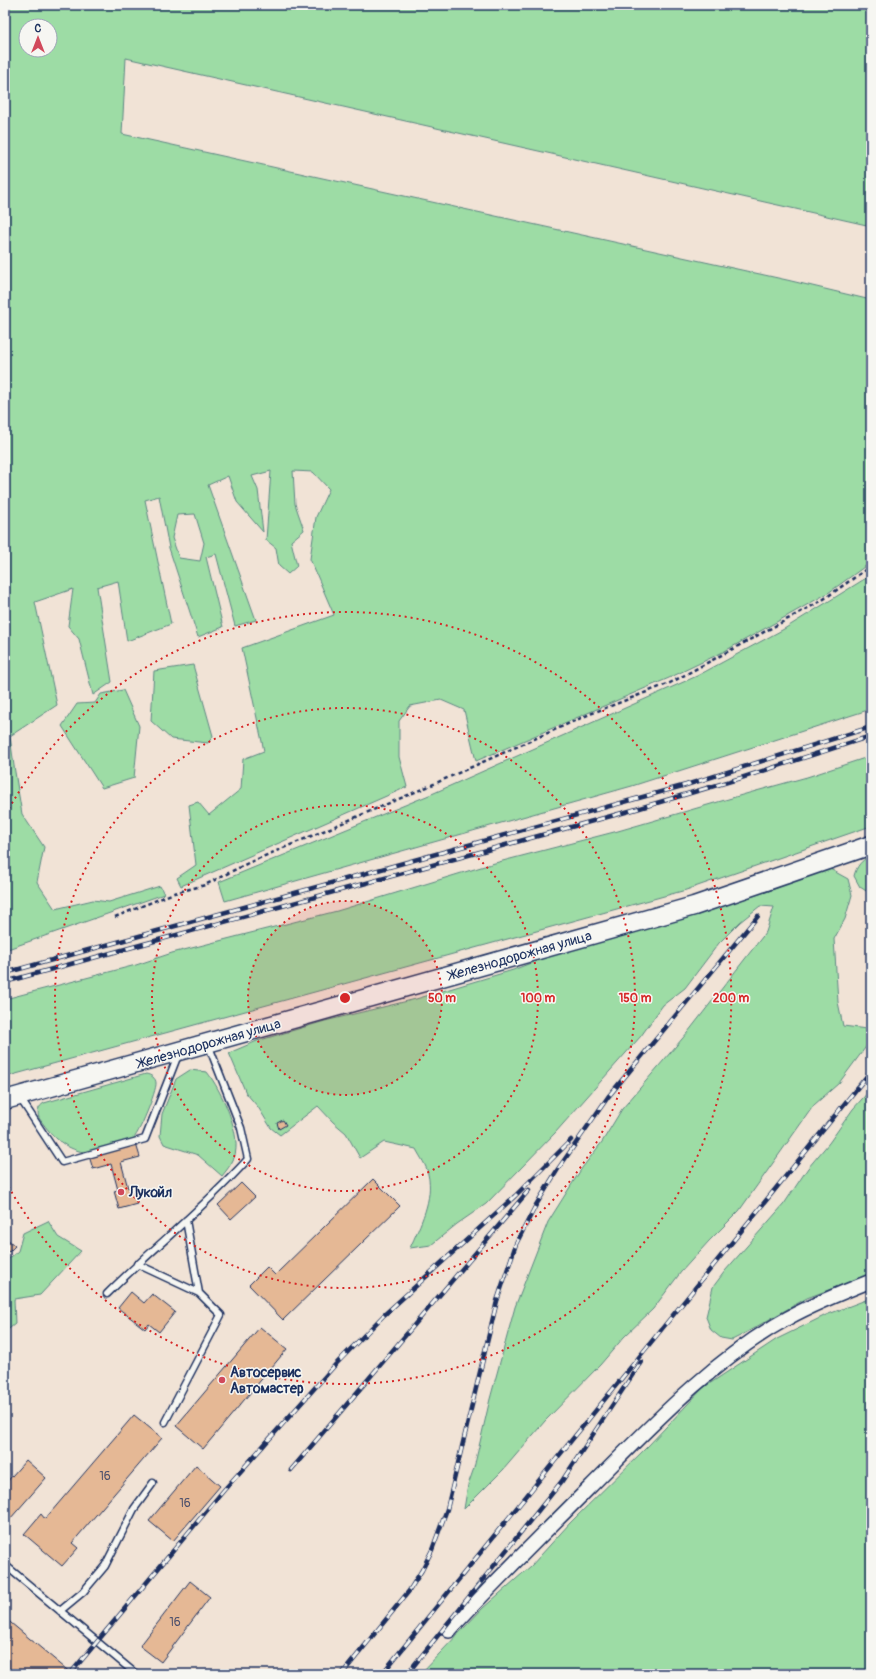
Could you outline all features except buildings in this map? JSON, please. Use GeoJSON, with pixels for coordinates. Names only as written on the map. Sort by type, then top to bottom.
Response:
{"type":"FeatureCollection","features":[{"type":"Feature","properties":{"kind":"main road","name":"Железнодорожная улица"},"geometry":{"type":"LineString","coordinates":[[12,1098],[694,906],[871,845]]}},
{"type":"Feature","properties":{"kind":"street"},"geometry":{"type":"LineString","coordinates":[[449,1631],[605,1472],[701,1381],[758,1336],[787,1318],[815,1303],[871,1281]]}},
{"type":"Feature","properties":{"kind":"lane"},"geometry":{"type":"LineString","coordinates":[[106,1294],[229,1180],[248,1159],[241,1128],[208,1043]]}},
{"type":"Feature","properties":{"kind":"lane"},"geometry":{"type":"LineString","coordinates":[[12,1098],[62,1162],[145,1139],[180,1051]]}},
{"type":"Feature","properties":{"kind":"lane"},"geometry":{"type":"LineString","coordinates":[[186,1220],[199,1293]]}},
{"type":"Feature","properties":{"kind":"lane"},"geometry":{"type":"LineString","coordinates":[[137,1264],[199,1293],[220,1315],[165,1422]]}},
{"type":"Feature","properties":{"kind":"lane"},"geometry":{"type":"LineString","coordinates":[[60,1611],[83,1592],[105,1566],[134,1509],[153,1483]]}},
{"type":"Feature","properties":{"kind":"lane"},"geometry":{"type":"LineString","coordinates":[[5,1564],[136,1674]]}},
{"type":"Feature","properties":{"kind":"path"},"geometry":{"type":"LineString","coordinates":[[115,917],[174,893],[204,885],[248,863],[427,787],[590,714],[670,683],[821,601],[871,566]]}},
{"type":"Feature","properties":{"kind":"green space"},"geometry":{"type":"Polygon","coordinates":[[[5,5],[871,5],[871,226],[126,58],[122,134],[787,280],[871,300],[871,562],[828,593],[723,652],[669,678],[476,761],[464,710],[441,700],[410,706],[399,721],[399,757],[407,787],[181,886],[177,878],[196,865],[189,805],[198,802],[209,815],[241,789],[243,759],[264,751],[242,648],[334,615],[310,559],[316,517],[329,489],[313,472],[293,471],[295,504],[304,530],[291,541],[297,566],[288,574],[279,566],[276,548],[266,540],[271,471],[252,476],[258,490],[263,532],[237,502],[228,476],[208,485],[256,620],[235,626],[216,554],[206,557],[223,627],[198,637],[169,548],[159,496],[145,500],[171,624],[127,641],[118,581],[97,587],[112,682],[93,695],[79,639],[68,626],[73,589],[35,602],[57,705],[10,736],[22,814],[44,847],[37,882],[55,909],[93,900],[109,902],[160,886],[164,894],[5,950],[5,5]],[[195,514],[177,515],[172,538],[179,558],[200,561],[204,543],[195,514]]]}},
{"type":"Feature","properties":{"kind":"green space"},"geometry":{"type":"Polygon","coordinates":[[[871,575],[871,709],[632,786],[225,901],[219,882],[434,793],[697,676],[784,629],[871,575]]]}},
{"type":"Feature","properties":{"kind":"green space"},"geometry":{"type":"Polygon","coordinates":[[[193,665],[213,736],[208,743],[171,739],[151,721],[154,671],[193,665]]]}},
{"type":"Feature","properties":{"kind":"green space"},"geometry":{"type":"Polygon","coordinates":[[[123,690],[139,726],[134,778],[102,788],[62,726],[77,704],[95,703],[101,694],[123,690]]]}},
{"type":"Feature","properties":{"kind":"green space"},"geometry":{"type":"Polygon","coordinates":[[[871,756],[871,826],[686,890],[5,1077],[5,999],[136,965],[172,953],[337,911],[491,864],[618,831],[807,777],[871,756]]]}},
{"type":"Feature","properties":{"kind":"green space"},"geometry":{"type":"Polygon","coordinates":[[[871,856],[871,894],[860,887],[854,876],[860,864],[871,856]]]}},
{"type":"Feature","properties":{"kind":"green space"},"geometry":{"type":"Polygon","coordinates":[[[830,869],[848,879],[852,895],[845,919],[834,939],[838,1002],[843,1026],[867,1029],[871,1040],[839,1083],[814,1105],[739,1211],[681,1272],[653,1309],[624,1337],[600,1365],[545,1421],[503,1470],[464,1509],[468,1485],[474,1468],[490,1399],[515,1307],[548,1222],[582,1168],[602,1142],[622,1109],[688,1032],[766,932],[774,907],[760,906],[740,922],[719,943],[685,988],[663,1005],[641,1036],[555,1133],[486,1204],[457,1224],[431,1245],[410,1248],[425,1212],[429,1193],[427,1171],[416,1149],[384,1142],[360,1158],[346,1133],[318,1106],[280,1135],[271,1128],[258,1107],[246,1093],[229,1053],[257,1041],[325,1021],[416,999],[513,970],[546,957],[693,916],[830,869]]]}},
{"type":"Feature","properties":{"kind":"green space"},"geometry":{"type":"Polygon","coordinates":[[[190,1070],[207,1072],[224,1101],[233,1126],[236,1138],[236,1149],[234,1158],[222,1176],[198,1155],[164,1144],[160,1136],[162,1114],[176,1079],[190,1070]]]}},
{"type":"Feature","properties":{"kind":"green space"},"geometry":{"type":"Polygon","coordinates":[[[146,1074],[154,1078],[156,1081],[156,1087],[147,1113],[135,1137],[128,1142],[84,1152],[70,1148],[58,1140],[39,1118],[38,1109],[44,1103],[146,1074]]]}},
{"type":"Feature","properties":{"kind":"green space"},"geometry":{"type":"Polygon","coordinates":[[[871,1089],[871,1274],[807,1298],[732,1340],[721,1338],[711,1330],[706,1317],[713,1287],[725,1271],[784,1204],[808,1168],[829,1143],[853,1109],[871,1089]]]}},
{"type":"Feature","properties":{"kind":"green space"},"geometry":{"type":"Polygon","coordinates":[[[48,1221],[58,1237],[81,1251],[40,1295],[14,1299],[15,1324],[5,1332],[5,1262],[18,1251],[23,1233],[48,1221]]]}},
{"type":"Feature","properties":{"kind":"green space"},"geometry":{"type":"Polygon","coordinates":[[[871,1298],[871,1674],[420,1674],[483,1608],[531,1566],[570,1523],[648,1446],[703,1388],[777,1339],[826,1315],[871,1298]]]}},
{"type":"Feature","properties":{"kind":"railway"},"geometry":{"type":"LineString","coordinates":[[5,973],[686,785],[871,727]]}},
{"type":"Feature","properties":{"kind":"railway"},"geometry":{"type":"LineString","coordinates":[[5,982],[633,810],[741,778],[871,736]]}},
{"type":"Feature","properties":{"kind":"railway"},"geometry":{"type":"LineString","coordinates":[[342,1674],[409,1591],[432,1550],[447,1509],[497,1301],[516,1244],[536,1205],[558,1169],[608,1097],[758,916]]}},
{"type":"Feature","properties":{"kind":"railway"},"geometry":{"type":"LineString","coordinates":[[382,1674],[871,1071]]}},
{"type":"Feature","properties":{"kind":"railway"},"geometry":{"type":"LineString","coordinates":[[70,1674],[224,1490],[336,1364],[384,1315],[515,1196],[571,1140]]}},
{"type":"Feature","properties":{"kind":"railway"},"geometry":{"type":"LineString","coordinates":[[291,1470],[529,1190]]}},
{"type":"Feature","properties":{"kind":"railway"},"geometry":{"type":"LineString","coordinates":[[407,1674],[562,1481],[641,1362]]}},
{"type":"Feature","properties":{"kind":"place","name":"Лукойл"},"geometry":{"type":"Point","coordinates":[121,1192]}},
{"type":"Feature","properties":{"kind":"place","name":"Автосервис Автомастер"},"geometry":{"type":"Point","coordinates":[222,1380]}}]}
